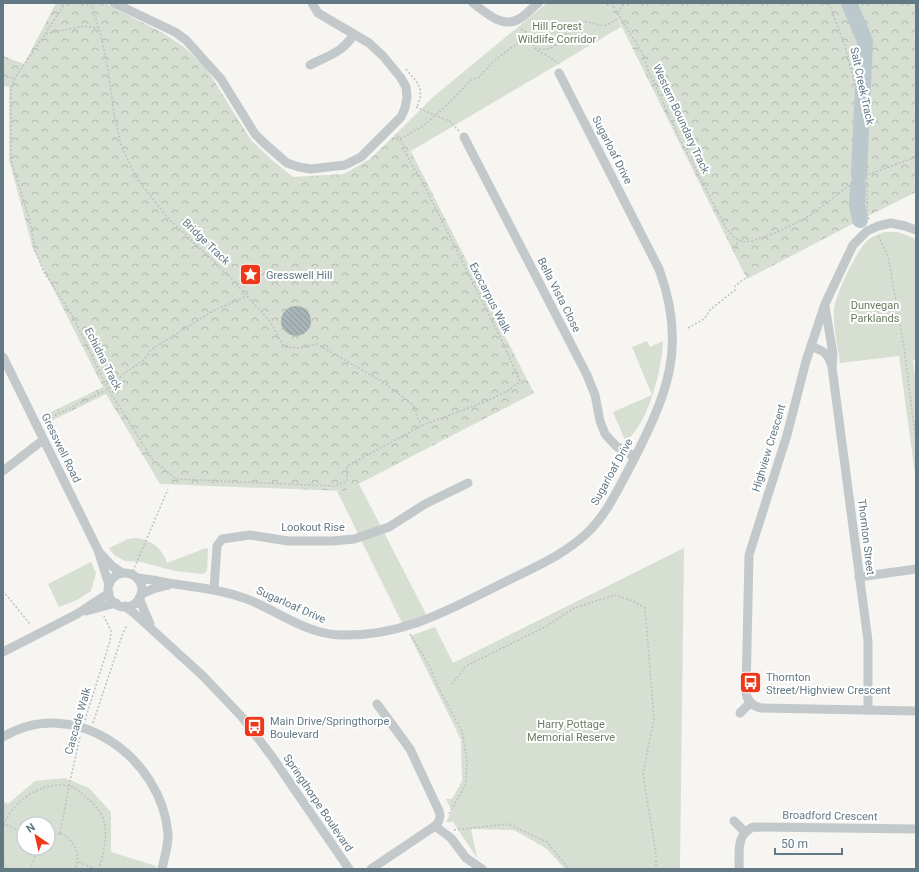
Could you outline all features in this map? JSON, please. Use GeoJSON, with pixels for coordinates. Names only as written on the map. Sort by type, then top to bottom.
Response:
{"type":"FeatureCollection","features":[{"type":"Feature","properties":{"kind":"street"},"geometry":{"type":"LineString","coordinates":[[114,3],[174,32],[186,40],[221,80],[259,138],[275,154],[293,166],[311,169],[334,167],[349,163],[361,157],[401,117],[407,103],[406,87],[402,78],[375,48],[318,13],[312,3]]}},
{"type":"Feature","properties":{"kind":"street"},"geometry":{"type":"LineString","coordinates":[[473,3],[498,20],[504,22],[514,21],[521,18],[538,3]]}},
{"type":"Feature","properties":{"kind":"street"},"geometry":{"type":"LineString","coordinates":[[310,65],[342,49],[354,34]]}},
{"type":"Feature","properties":{"kind":"street","name":"Sugarloaf Drive"},"geometry":{"type":"LineString","coordinates":[[134,576],[175,584],[214,589],[247,599],[297,624],[328,634],[351,635],[374,633],[406,627],[448,610],[533,568],[569,548],[587,533],[603,513],[618,490],[658,409],[669,376],[673,334],[667,291],[659,269],[559,73]]}},
{"type":"Feature","properties":{"kind":"street","name":"Bella Vista Close"},"geometry":{"type":"LineString","coordinates":[[464,137],[587,375],[595,395],[600,421],[605,434],[616,446],[635,457]]}},
{"type":"Feature","properties":{"kind":"street","name":"Highview Crescent"},"geometry":{"type":"LineString","coordinates":[[750,703],[746,696],[749,555],[787,435],[811,346],[825,304],[854,245],[862,234],[885,224],[899,224],[916,230]]}},
{"type":"Feature","properties":{"kind":"street","name":"Thornton Street"},"geometry":{"type":"LineString","coordinates":[[825,304],[833,354],[832,367]]}},
{"type":"Feature","properties":{"kind":"street"},"geometry":{"type":"LineString","coordinates":[[815,333],[826,333],[830,335]]}},
{"type":"Feature","properties":{"kind":"street","name":"Thornton Street"},"geometry":{"type":"LineString","coordinates":[[811,346],[825,352],[832,367],[868,650],[868,710]]}},
{"type":"Feature","properties":{"kind":"street","name":"Gresswell Road"},"geometry":{"type":"LineString","coordinates":[[3,357],[98,550],[109,589]]}},
{"type":"Feature","properties":{"kind":"street"},"geometry":{"type":"LineString","coordinates":[[3,471],[44,440]]}},
{"type":"Feature","properties":{"kind":"street","name":"Lookout Rise"},"geometry":{"type":"LineString","coordinates":[[214,589],[217,546],[222,539],[250,536],[288,541],[332,541],[354,539],[389,527],[425,504],[468,483]]}},
{"type":"Feature","properties":{"kind":"street","name":"Gresswell Road"},"geometry":{"type":"LineString","coordinates":[[98,550],[112,566],[122,573]]}},
{"type":"Feature","properties":{"kind":"street"},"geometry":{"type":"LineString","coordinates":[[859,576],[916,569]]}},
{"type":"Feature","properties":{"kind":"street"},"geometry":{"type":"LineString","coordinates":[[3,652],[77,614],[109,589],[114,577],[122,573],[134,576],[141,585],[140,596],[130,605],[125,606],[116,603],[110,597],[109,589]]}},
{"type":"Feature","properties":{"kind":"street","name":"Sugarloaf Drive"},"geometry":{"type":"LineString","coordinates":[[140,596],[153,589],[175,584]]}},
{"type":"Feature","properties":{"kind":"street","name":"Springthorpe Boulevard"},"geometry":{"type":"LineString","coordinates":[[140,596],[152,629]]}},
{"type":"Feature","properties":{"kind":"street"},"geometry":{"type":"LineString","coordinates":[[77,614],[116,603]]}},
{"type":"Feature","properties":{"kind":"street","name":"Springthorpe Boulevard"},"geometry":{"type":"LineString","coordinates":[[125,606],[203,676],[242,717],[276,763],[349,869]]}},
{"type":"Feature","properties":{"kind":"street"},"geometry":{"type":"LineString","coordinates":[[740,712],[750,703],[761,708],[916,711]]}},
{"type":"Feature","properties":{"kind":"street"},"geometry":{"type":"LineString","coordinates":[[377,704],[404,740],[415,758],[440,814],[439,828]]}},
{"type":"Feature","properties":{"kind":"street"},"geometry":{"type":"LineString","coordinates":[[3,737],[22,729],[43,724],[60,724],[87,729],[111,740],[128,753],[140,765],[152,783],[162,806],[169,834],[162,869]]}},
{"type":"Feature","properties":{"kind":"street"},"geometry":{"type":"LineString","coordinates":[[734,821],[744,832],[740,842],[740,869]]}},
{"type":"Feature","properties":{"kind":"street","name":"Broadford Crescent"},"geometry":{"type":"LineString","coordinates":[[744,832],[758,827],[916,829]]}},
{"type":"Feature","properties":{"kind":"street"},"geometry":{"type":"LineString","coordinates":[[371,869],[439,828]]}},
{"type":"Feature","properties":{"kind":"street"},"geometry":{"type":"LineString","coordinates":[[439,828],[451,838],[466,858],[482,869]]}},
{"type":"Feature","properties":{"kind":"path","name":"Echidna Track"},"geometry":{"type":"LineString","coordinates":[[65,3],[15,78],[11,88],[10,160],[30,221],[36,250],[44,272],[72,315],[108,389],[154,460],[176,479],[335,486],[347,481],[347,466],[421,426]]}},
{"type":"Feature","properties":{"kind":"path","name":"Bridge Track"},"geometry":{"type":"LineString","coordinates":[[91,3],[99,28],[121,145],[136,177],[166,216],[230,277],[271,323],[284,347],[300,348],[317,344],[338,356],[382,382],[413,405],[421,426]]}},
{"type":"Feature","properties":{"kind":"path","name":"Western Boundary Track"},"geometry":{"type":"LineString","coordinates":[[611,3],[643,54],[648,70],[679,137],[726,228],[734,238],[738,240]]}},
{"type":"Feature","properties":{"kind":"path"},"geometry":{"type":"LineString","coordinates":[[618,13],[625,3]]}},
{"type":"Feature","properties":{"kind":"path","name":"Salt Creek Track"},"geometry":{"type":"LineString","coordinates":[[829,3],[845,46],[862,117],[868,175],[867,216],[888,256],[904,347],[916,442]]}},
{"type":"Feature","properties":{"kind":"path"},"geometry":{"type":"LineString","coordinates":[[535,48],[547,50],[555,45],[571,28],[579,23],[589,21],[599,25],[607,25],[618,19]]}},
{"type":"Feature","properties":{"kind":"path"},"geometry":{"type":"LineString","coordinates":[[514,21],[518,27],[525,31],[536,50],[560,64],[559,73]]}},
{"type":"Feature","properties":{"kind":"path"},"geometry":{"type":"LineString","coordinates":[[45,34],[84,26],[99,28]]}},
{"type":"Feature","properties":{"kind":"path"},"geometry":{"type":"LineString","coordinates":[[400,139],[423,126],[445,107],[471,80],[479,77],[493,62],[512,47],[528,38]]}},
{"type":"Feature","properties":{"kind":"path"},"geometry":{"type":"LineString","coordinates":[[3,76],[15,78]]}},
{"type":"Feature","properties":{"kind":"path"},"geometry":{"type":"LineString","coordinates":[[407,103],[451,122],[464,137]]}},
{"type":"Feature","properties":{"kind":"path","name":"Exocarpus Walk"},"geometry":{"type":"LineString","coordinates":[[390,128],[400,139],[411,164],[420,177],[493,323],[520,381],[508,390],[489,400],[421,426]]}},
{"type":"Feature","properties":{"kind":"path"},"geometry":{"type":"LineString","coordinates":[[734,252],[738,240],[743,242],[752,241],[780,231],[811,215],[850,185],[868,175],[916,157]]}},
{"type":"Feature","properties":{"kind":"path"},"geometry":{"type":"LineString","coordinates":[[688,328],[704,319],[711,310],[735,290],[735,286],[747,277]]}},
{"type":"Feature","properties":{"kind":"path"},"geometry":{"type":"LineString","coordinates":[[36,425],[108,389],[123,374],[144,360],[152,349],[213,311],[247,296]]}},
{"type":"Feature","properties":{"kind":"path"},"geometry":{"type":"LineString","coordinates":[[134,576],[168,489]]}},
{"type":"Feature","properties":{"kind":"path"},"geometry":{"type":"LineString","coordinates":[[3,591],[30,624]]}},
{"type":"Feature","properties":{"kind":"path"},"geometry":{"type":"LineString","coordinates":[[452,684],[466,666],[545,627],[574,608],[615,595],[633,601],[646,608],[654,718],[643,774],[656,854],[656,869]]}},
{"type":"Feature","properties":{"kind":"path","name":"Cascade Walk"},"geometry":{"type":"LineString","coordinates":[[87,729],[110,641],[111,631],[104,616]]}},
{"type":"Feature","properties":{"kind":"path","name":"Cascade Walk"},"geometry":{"type":"LineString","coordinates":[[60,833],[69,786],[87,729],[123,632],[127,625]]}},
{"type":"Feature","properties":{"kind":"path"},"geometry":{"type":"LineString","coordinates":[[406,627],[430,665],[438,688],[462,731],[466,760],[466,784],[448,816]]}},
{"type":"Feature","properties":{"kind":"path"},"geometry":{"type":"LineString","coordinates":[[3,829],[4,823],[18,803],[35,791],[55,785],[69,786],[79,790],[94,804],[104,820],[106,845],[99,869]]}},
{"type":"Feature","properties":{"kind":"path"},"geometry":{"type":"LineString","coordinates":[[4,823],[16,830]]}},
{"type":"Feature","properties":{"kind":"path"},"geometry":{"type":"LineString","coordinates":[[439,828],[508,824],[547,842],[569,869]]}},
{"type":"Feature","properties":{"kind":"path"},"geometry":{"type":"LineString","coordinates":[[56,836],[60,833],[68,837],[74,845],[79,862],[76,869]]}},
{"type":"Feature","properties":{"kind":"path"},"geometry":{"type":"LineString","coordinates":[[3,855],[4,864],[7,869]]}},
{"type":"Feature","properties":{"kind":"path"},"geometry":{"type":"LineString","coordinates":[[30,869],[34,856]]}},
{"type":"Feature","properties":{"kind":"path"},"geometry":{"type":"LineString","coordinates":[[79,862],[95,869]]}},
{"type":"Feature","properties":{"kind":"green space"},"geometry":{"type":"Polygon","coordinates":[[[56,3],[104,3],[163,33],[184,47],[206,68],[251,140],[293,177],[344,174],[370,159],[400,130],[534,393],[345,491],[160,484],[106,394],[47,423],[43,416],[103,387],[33,249],[9,160],[9,87],[3,86],[3,56],[24,64],[56,3]]]}},
{"type":"Feature","properties":{"kind":"green space","name":"Hill Forest Wildlife Corridor"},"geometry":{"type":"Polygon","coordinates":[[[547,3],[604,3],[617,17],[621,27],[411,151],[400,130],[433,97],[547,3]]]}},
{"type":"Feature","properties":{"kind":"green space"},"geometry":{"type":"Polygon","coordinates":[[[604,3],[916,3],[916,192],[747,279],[617,17],[604,3]]]}},
{"type":"Feature","properties":{"kind":"green space","name":"Dunvegan Parklands"},"geometry":{"type":"Polygon","coordinates":[[[885,232],[898,232],[916,239],[916,360],[913,360],[916,384],[916,481],[899,356],[840,363],[835,331],[835,304],[852,263],[863,245],[868,240],[885,232]]]}},
{"type":"Feature","properties":{"kind":"green space"},"geometry":{"type":"Polygon","coordinates":[[[647,341],[650,347],[663,341],[657,380],[648,408],[642,421],[635,432],[627,440],[625,440],[613,412],[652,395],[632,347],[647,341]]]}},
{"type":"Feature","properties":{"kind":"green space"},"geometry":{"type":"Polygon","coordinates":[[[359,484],[426,614],[403,625],[337,491],[345,491],[359,484]]]}},
{"type":"Feature","properties":{"kind":"green space"},"geometry":{"type":"Polygon","coordinates":[[[135,538],[146,540],[155,545],[162,553],[167,563],[206,548],[208,549],[207,571],[203,574],[175,571],[141,562],[125,561],[114,555],[109,548],[128,539],[135,538]]]}},
{"type":"Feature","properties":{"kind":"green space","name":"Harry Pottage Memorial Reserve"},"geometry":{"type":"Polygon","coordinates":[[[684,548],[680,869],[565,869],[547,849],[514,830],[471,829],[477,858],[453,822],[446,822],[452,811],[446,799],[452,799],[462,781],[461,740],[410,636],[435,627],[453,663],[684,548]]]}},
{"type":"Feature","properties":{"kind":"green space"},"geometry":{"type":"Polygon","coordinates":[[[91,562],[96,573],[91,591],[77,600],[59,607],[48,584],[91,562]]]}},
{"type":"Feature","properties":{"kind":"green space"},"geometry":{"type":"Polygon","coordinates":[[[65,778],[89,788],[111,812],[111,852],[156,866],[155,869],[3,869],[3,801],[8,804],[35,781],[65,778]]]}},
{"type":"Feature","properties":{"kind":"building"},"geometry":{"type":"Polygon","coordinates":[[[296,306],[307,310],[311,321],[307,332],[296,336],[285,332],[281,321],[285,310],[296,306]]]}},
{"type":"Feature","properties":{"kind":"waterway"},"geometry":{"type":"LineString","coordinates":[[849,3],[865,41],[859,175]]}},
{"type":"Feature","properties":{"kind":"waterway"},"geometry":{"type":"LineString","coordinates":[[858,185],[857,204],[860,220]]}},
{"type":"Feature","properties":{"kind":"place","name":"Gresswell Hill"},"geometry":{"type":"Point","coordinates":[251,275]}},
{"type":"Feature","properties":{"kind":"place","name":"Thornton Street/Highview Crescent"},"geometry":{"type":"Point","coordinates":[751,683]}},
{"type":"Feature","properties":{"kind":"place","name":"Main Drive/Springthorpe Boulevard"},"geometry":{"type":"Point","coordinates":[255,727]}}]}
